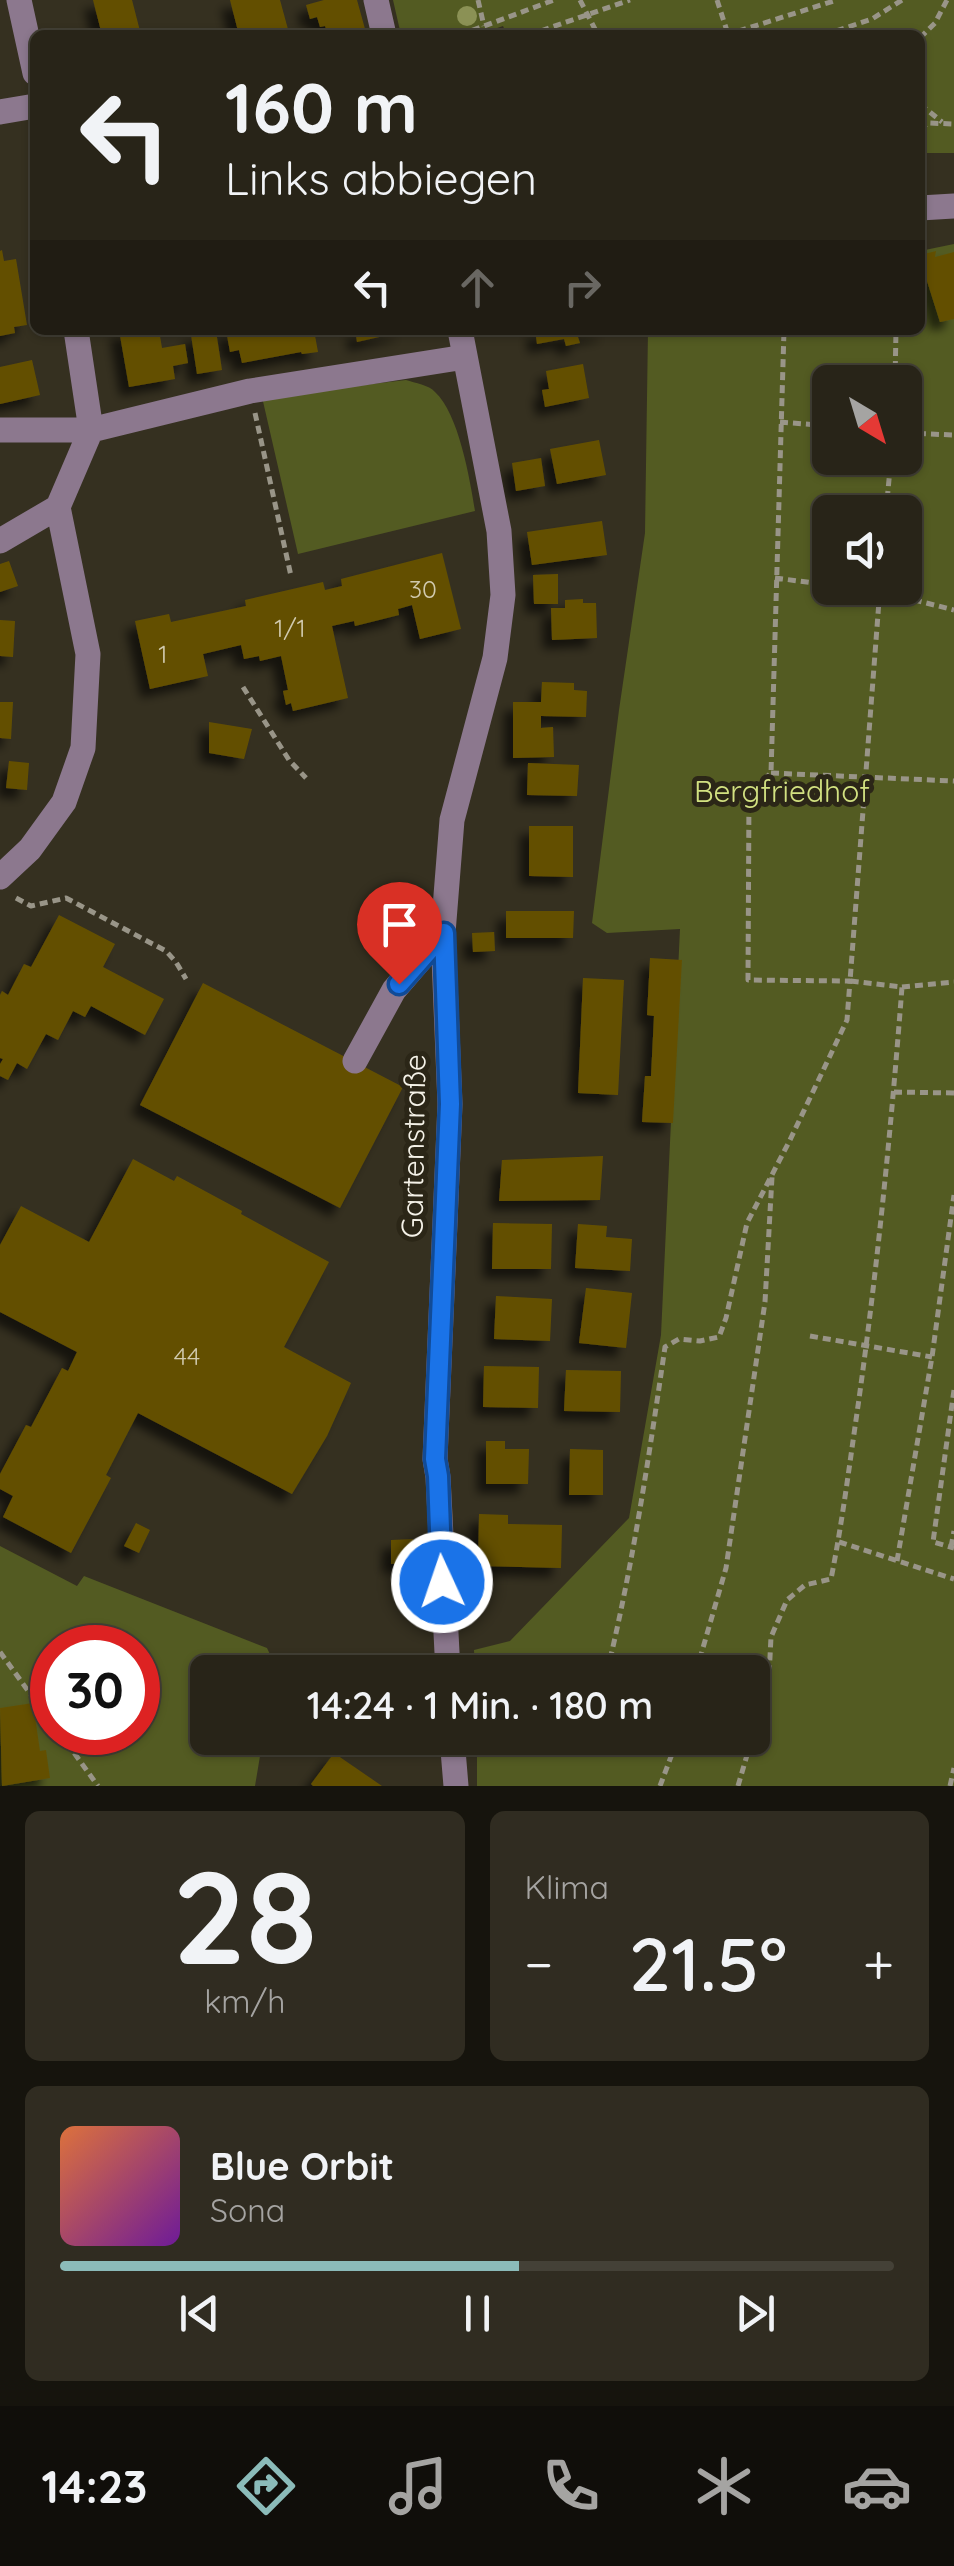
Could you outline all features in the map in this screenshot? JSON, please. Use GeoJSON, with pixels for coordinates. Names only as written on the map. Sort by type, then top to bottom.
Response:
{"type":"FeatureCollection","features":[{"type":"Feature","properties":{"kind":"street"},"geometry":{"type":"LineString","coordinates":[[19,0],[30,50]]}},
{"type":"Feature","properties":{"kind":"street"},"geometry":{"type":"LineString","coordinates":[[376,0],[383,30]]}},
{"type":"Feature","properties":{"kind":"street"},"geometry":{"type":"LineString","coordinates":[[0,112],[30,107]]}},
{"type":"Feature","properties":{"kind":"street"},"geometry":{"type":"LineString","coordinates":[[925,208],[954,206]]}},
{"type":"Feature","properties":{"kind":"street"},"geometry":{"type":"LineString","coordinates":[[8,888],[64,802],[82,748],[88,654],[58,507],[91,430],[77,335]]}},
{"type":"Feature","properties":{"kind":"street","name":"Gartenstraße"},"geometry":{"type":"LineString","coordinates":[[447,1655],[435,1459],[450,1104],[444,933],[452,820],[494,658],[503,595],[498,531],[461,335]]}},
{"type":"Feature","properties":{"kind":"street"},"geometry":{"type":"LineString","coordinates":[[0,430],[91,430],[250,390],[465,357]]}},
{"type":"Feature","properties":{"kind":"street"},"geometry":{"type":"LineString","coordinates":[[0,541],[58,507]]}},
{"type":"Feature","properties":{"kind":"street"},"geometry":{"type":"LineString","coordinates":[[355,1061],[394,990],[444,933]]}},
{"type":"Feature","properties":{"kind":"street"},"geometry":{"type":"LineString","coordinates":[[453,1755],[456,1786]]}},
{"type":"Feature","properties":{"kind":"path"},"geometry":{"type":"LineString","coordinates":[[478,0],[484,26]]}},
{"type":"Feature","properties":{"kind":"path"},"geometry":{"type":"LineString","coordinates":[[473,30],[554,0]]}},
{"type":"Feature","properties":{"kind":"path"},"geometry":{"type":"LineString","coordinates":[[580,0],[596,30]]}},
{"type":"Feature","properties":{"kind":"path"},"geometry":{"type":"LineString","coordinates":[[545,30],[630,0]]}},
{"type":"Feature","properties":{"kind":"path"},"geometry":{"type":"LineString","coordinates":[[717,0],[726,30]]}},
{"type":"Feature","properties":{"kind":"path"},"geometry":{"type":"LineString","coordinates":[[740,30],[837,0]]}},
{"type":"Feature","properties":{"kind":"path"},"geometry":{"type":"LineString","coordinates":[[840,30],[872,20],[902,0]]}},
{"type":"Feature","properties":{"kind":"path"},"geometry":{"type":"LineString","coordinates":[[925,33],[935,24],[946,0]]}},
{"type":"Feature","properties":{"kind":"path"},"geometry":{"type":"LineString","coordinates":[[925,108],[944,123]]}},
{"type":"Feature","properties":{"kind":"path"},"geometry":{"type":"LineString","coordinates":[[925,125],[954,124]]}},
{"type":"Feature","properties":{"kind":"path"},"geometry":{"type":"LineString","coordinates":[[770,773],[784,335]]}},
{"type":"Feature","properties":{"kind":"path"},"geometry":{"type":"LineString","coordinates":[[895,365],[896,335]]}},
{"type":"Feature","properties":{"kind":"path"},"geometry":{"type":"LineString","coordinates":[[250,390],[291,576]]}},
{"type":"Feature","properties":{"kind":"path"},"geometry":{"type":"LineString","coordinates":[[780,422],[812,425]]}},
{"type":"Feature","properties":{"kind":"path"},"geometry":{"type":"LineString","coordinates":[[922,433],[954,436]]}},
{"type":"Feature","properties":{"kind":"path"},"geometry":{"type":"LineString","coordinates":[[775,578],[812,583]]}},
{"type":"Feature","properties":{"kind":"path"},"geometry":{"type":"LineString","coordinates":[[922,601],[954,610]]}},
{"type":"Feature","properties":{"kind":"path"},"geometry":{"type":"LineString","coordinates":[[610,1655],[649,1461],[665,1347],[678,1339],[700,1341],[719,1337],[747,1222],[847,1020],[878,605]]}},
{"type":"Feature","properties":{"kind":"path"},"geometry":{"type":"LineString","coordinates":[[244,687],[289,760],[306,778]]}},
{"type":"Feature","properties":{"kind":"path"},"geometry":{"type":"LineString","coordinates":[[954,781],[770,773],[749,792],[748,980],[850,981],[902,988],[954,982]]}},
{"type":"Feature","properties":{"kind":"path"},"geometry":{"type":"LineString","coordinates":[[8,888],[31,906],[66,898],[140,935],[166,951],[186,980]]}},
{"type":"Feature","properties":{"kind":"path"},"geometry":{"type":"LineString","coordinates":[[770,1676],[771,1637],[787,1600],[805,1585],[831,1579],[866,1347],[902,988]]}},
{"type":"Feature","properties":{"kind":"path"},"geometry":{"type":"LineString","coordinates":[[894,1092],[954,1093]]}},
{"type":"Feature","properties":{"kind":"path"},"geometry":{"type":"LineString","coordinates":[[701,1655],[726,1568],[743,1461],[765,1302],[772,1174]]}},
{"type":"Feature","properties":{"kind":"path"},"geometry":{"type":"LineString","coordinates":[[897,1561],[932,1357],[954,1195]]}},
{"type":"Feature","properties":{"kind":"path"},"geometry":{"type":"LineString","coordinates":[[810,1336],[932,1357]]}},
{"type":"Feature","properties":{"kind":"path"},"geometry":{"type":"LineString","coordinates":[[954,1390],[933,1542],[953,1548],[954,1531]]}},
{"type":"Feature","properties":{"kind":"path"},"geometry":{"type":"LineString","coordinates":[[838,1542],[954,1579]]}},
{"type":"Feature","properties":{"kind":"path"},"geometry":{"type":"LineString","coordinates":[[0,1652],[30,1694]]}},
{"type":"Feature","properties":{"kind":"path"},"geometry":{"type":"LineString","coordinates":[[76,1755],[98,1786]]}},
{"type":"Feature","properties":{"kind":"path"},"geometry":{"type":"LineString","coordinates":[[660,1786],[672,1755]]}},
{"type":"Feature","properties":{"kind":"path"},"geometry":{"type":"LineString","coordinates":[[738,1786],[747,1755]]}},
{"type":"Feature","properties":{"kind":"path"},"geometry":{"type":"LineString","coordinates":[[950,1786],[954,1768]]}},
{"type":"Feature","properties":{"kind":"green space"},"geometry":{"type":"Polygon","coordinates":[[[393,0],[954,0],[954,153],[925,153],[925,30],[505,30],[503,26],[491,30],[400,30],[393,0]]]}},
{"type":"Feature","properties":{"kind":"green space","name":"Bergfriedhof"},"geometry":{"type":"Polygon","coordinates":[[[954,244],[954,1786],[477,1786],[477,1755],[770,1755],[770,1655],[474,1655],[474,1650],[510,1641],[629,1518],[661,1335],[680,929],[607,933],[592,923],[645,533],[648,335],[925,335],[925,250],[954,244]]]}},
{"type":"Feature","properties":{"kind":"green space"},"geometry":{"type":"Polygon","coordinates":[[[406,380],[432,390],[451,416],[475,511],[298,554],[262,397],[406,380]]]}},
{"type":"Feature","properties":{"kind":"green space"},"geometry":{"type":"Polygon","coordinates":[[[0,1546],[77,1586],[84,1576],[267,1648],[270,1655],[190,1655],[190,1755],[260,1755],[255,1786],[0,1786],[0,1546]]]}},
{"type":"Feature","properties":{"kind":"building"},"geometry":{"type":"Polygon","coordinates":[[[93,0],[132,0],[140,30],[101,30],[93,0]]]}},
{"type":"Feature","properties":{"kind":"building"},"geometry":{"type":"Polygon","coordinates":[[[230,0],[280,0],[288,30],[238,30],[230,0]]]}},
{"type":"Feature","properties":{"kind":"building"},"geometry":{"type":"Polygon","coordinates":[[[324,0],[357,0],[365,29],[326,30],[325,26],[320,27],[317,17],[310,19],[306,5],[324,0]]]}},
{"type":"Feature","properties":{"kind":"building"},"geometry":{"type":"Polygon","coordinates":[[[0,251],[4,261],[16,259],[27,325],[14,327],[15,333],[0,336],[0,251]]]}},
{"type":"Feature","properties":{"kind":"building"},"geometry":{"type":"Polygon","coordinates":[[[936,251],[935,257],[954,252],[954,319],[940,322],[925,275],[925,254],[936,251]]]}},
{"type":"Feature","properties":{"kind":"building"},"geometry":{"type":"Polygon","coordinates":[[[120,335],[160,335],[162,348],[185,344],[188,363],[173,366],[175,379],[129,387],[120,335]]]}},
{"type":"Feature","properties":{"kind":"building"},"geometry":{"type":"Polygon","coordinates":[[[191,335],[217,335],[222,370],[197,374],[191,335]]]}},
{"type":"Feature","properties":{"kind":"building"},"geometry":{"type":"Polygon","coordinates":[[[227,335],[315,335],[318,352],[242,363],[239,350],[230,352],[227,335]]]}},
{"type":"Feature","properties":{"kind":"building"},"geometry":{"type":"Polygon","coordinates":[[[356,335],[388,335],[357,342],[356,335]]]}},
{"type":"Feature","properties":{"kind":"building"},"geometry":{"type":"Polygon","coordinates":[[[536,335],[590,335],[578,337],[580,343],[566,346],[564,339],[537,344],[536,335]]]}},
{"type":"Feature","properties":{"kind":"building"},"geometry":{"type":"Polygon","coordinates":[[[32,360],[40,395],[0,404],[0,367],[32,360]]]}},
{"type":"Feature","properties":{"kind":"building"},"geometry":{"type":"Polygon","coordinates":[[[583,364],[589,398],[545,407],[542,390],[549,389],[546,371],[583,364]]]}},
{"type":"Feature","properties":{"kind":"building"},"geometry":{"type":"Polygon","coordinates":[[[599,440],[606,475],[557,484],[550,449],[599,440]]]}},
{"type":"Feature","properties":{"kind":"building"},"geometry":{"type":"Polygon","coordinates":[[[541,458],[545,486],[516,491],[512,463],[541,458]]]}},
{"type":"Feature","properties":{"kind":"building"},"geometry":{"type":"Polygon","coordinates":[[[602,521],[607,555],[532,565],[527,532],[602,521]]]}},
{"type":"Feature","properties":{"kind":"building"},"geometry":{"type":"Polygon","coordinates":[[[442,553],[461,629],[420,639],[412,605],[398,609],[399,615],[355,626],[354,621],[332,626],[348,698],[293,711],[291,703],[286,705],[283,691],[288,690],[281,656],[260,661],[259,656],[244,659],[241,645],[203,654],[208,676],[150,689],[135,621],[169,614],[171,622],[246,606],[245,600],[323,582],[325,590],[342,586],[341,579],[442,553]]]}},
{"type":"Feature","properties":{"kind":"building"},"geometry":{"type":"Polygon","coordinates":[[[9,561],[18,586],[0,592],[0,564],[9,561]]]}},
{"type":"Feature","properties":{"kind":"building"},"geometry":{"type":"Polygon","coordinates":[[[558,574],[558,604],[534,604],[533,575],[558,574]]]}},
{"type":"Feature","properties":{"kind":"building"},"geometry":{"type":"Polygon","coordinates":[[[583,599],[583,603],[596,603],[597,638],[552,640],[551,608],[565,608],[565,600],[583,599]]]}},
{"type":"Feature","properties":{"kind":"building"},"geometry":{"type":"Polygon","coordinates":[[[0,620],[15,621],[13,657],[0,656],[0,620]]]}},
{"type":"Feature","properties":{"kind":"building"},"geometry":{"type":"Polygon","coordinates":[[[542,682],[574,683],[574,690],[587,691],[586,717],[541,716],[541,728],[553,727],[554,757],[513,758],[513,702],[541,702],[542,682]]]}},
{"type":"Feature","properties":{"kind":"building"},"geometry":{"type":"Polygon","coordinates":[[[0,702],[13,702],[11,739],[0,738],[0,702]]]}},
{"type":"Feature","properties":{"kind":"building"},"geometry":{"type":"Polygon","coordinates":[[[209,722],[252,729],[244,759],[209,753],[209,722]]]}},
{"type":"Feature","properties":{"kind":"building"},"geometry":{"type":"Polygon","coordinates":[[[9,761],[29,763],[27,790],[6,788],[9,761]]]}},
{"type":"Feature","properties":{"kind":"building"},"geometry":{"type":"Polygon","coordinates":[[[528,763],[579,765],[577,796],[527,795],[528,763]]]}},
{"type":"Feature","properties":{"kind":"building"},"geometry":{"type":"Polygon","coordinates":[[[529,826],[573,826],[573,877],[529,876],[529,826]]]}},
{"type":"Feature","properties":{"kind":"building"},"geometry":{"type":"Polygon","coordinates":[[[506,911],[574,911],[573,938],[506,938],[506,911]]]}},
{"type":"Feature","properties":{"kind":"building"},"geometry":{"type":"Polygon","coordinates":[[[59,915],[115,944],[103,967],[164,999],[145,1035],[91,1006],[85,1017],[73,1011],[58,1040],[46,1034],[27,1069],[17,1063],[8,1080],[0,1076],[0,995],[2,991],[8,995],[24,964],[31,967],[59,915]]]}},
{"type":"Feature","properties":{"kind":"building"},"geometry":{"type":"Polygon","coordinates":[[[494,932],[495,951],[473,952],[472,933],[494,932]]]}},
{"type":"Feature","properties":{"kind":"building"},"geometry":{"type":"Polygon","coordinates":[[[650,958],[682,960],[673,1123],[642,1122],[645,1076],[651,1076],[654,1016],[647,1015],[650,958]]]}},
{"type":"Feature","properties":{"kind":"building"},"geometry":{"type":"Polygon","coordinates":[[[583,978],[624,980],[618,1095],[578,1093],[583,978]]]}},
{"type":"Feature","properties":{"kind":"building"},"geometry":{"type":"Polygon","coordinates":[[[203,983],[403,1087],[340,1208],[140,1105],[203,983]]]}},
{"type":"Feature","properties":{"kind":"building"},"geometry":{"type":"Polygon","coordinates":[[[603,1156],[600,1200],[499,1201],[502,1160],[603,1156]]]}},
{"type":"Feature","properties":{"kind":"building"},"geometry":{"type":"Polygon","coordinates":[[[133,1159],[174,1181],[177,1176],[329,1262],[284,1347],[351,1383],[327,1436],[292,1494],[138,1413],[106,1475],[111,1478],[71,1553],[3,1517],[13,1496],[0,1489],[0,1474],[26,1425],[31,1427],[62,1368],[68,1371],[77,1352],[0,1312],[0,1245],[21,1206],[89,1242],[133,1159]]]}},
{"type":"Feature","properties":{"kind":"building"},"geometry":{"type":"Polygon","coordinates":[[[493,1223],[552,1224],[551,1269],[492,1269],[493,1223]]]}},
{"type":"Feature","properties":{"kind":"building"},"geometry":{"type":"Polygon","coordinates":[[[578,1224],[607,1226],[606,1237],[632,1239],[630,1271],[575,1268],[578,1224]]]}},
{"type":"Feature","properties":{"kind":"building"},"geometry":{"type":"Polygon","coordinates":[[[586,1288],[632,1293],[626,1348],[579,1343],[586,1288]]]}},
{"type":"Feature","properties":{"kind":"building"},"geometry":{"type":"Polygon","coordinates":[[[496,1296],[552,1299],[550,1341],[494,1339],[496,1296]]]}},
{"type":"Feature","properties":{"kind":"building"},"geometry":{"type":"Polygon","coordinates":[[[484,1366],[539,1367],[538,1408],[483,1407],[484,1366]]]}},
{"type":"Feature","properties":{"kind":"building"},"geometry":{"type":"Polygon","coordinates":[[[566,1370],[621,1371],[620,1412],[564,1411],[566,1370]]]}},
{"type":"Feature","properties":{"kind":"building"},"geometry":{"type":"Polygon","coordinates":[[[486,1441],[505,1441],[505,1449],[529,1449],[528,1484],[486,1484],[486,1441]]]}},
{"type":"Feature","properties":{"kind":"building"},"geometry":{"type":"Polygon","coordinates":[[[570,1449],[603,1450],[603,1495],[569,1495],[570,1449]]]}},
{"type":"Feature","properties":{"kind":"building"},"geometry":{"type":"Polygon","coordinates":[[[479,1514],[508,1515],[508,1524],[562,1525],[561,1568],[478,1566],[479,1514]]]}},
{"type":"Feature","properties":{"kind":"building"},"geometry":{"type":"Polygon","coordinates":[[[136,1523],[150,1530],[139,1553],[124,1546],[136,1523]]]}},
{"type":"Feature","properties":{"kind":"building"},"geometry":{"type":"Polygon","coordinates":[[[413,1539],[413,1563],[391,1564],[391,1540],[413,1539]]]}},
{"type":"Feature","properties":{"kind":"building"},"geometry":{"type":"Polygon","coordinates":[[[30,1703],[30,1755],[47,1755],[50,1778],[2,1786],[0,1708],[30,1703]]]}},
{"type":"Feature","properties":{"kind":"building"},"geometry":{"type":"Polygon","coordinates":[[[333,1755],[337,1755],[382,1786],[313,1786],[333,1755]]]}},
{"type":"Feature","properties":{"kind":"route"},"geometry":{"type":"LineString","coordinates":[[399,984],[444,933],[450,1104],[435,1459],[442,1582]]}}]}
